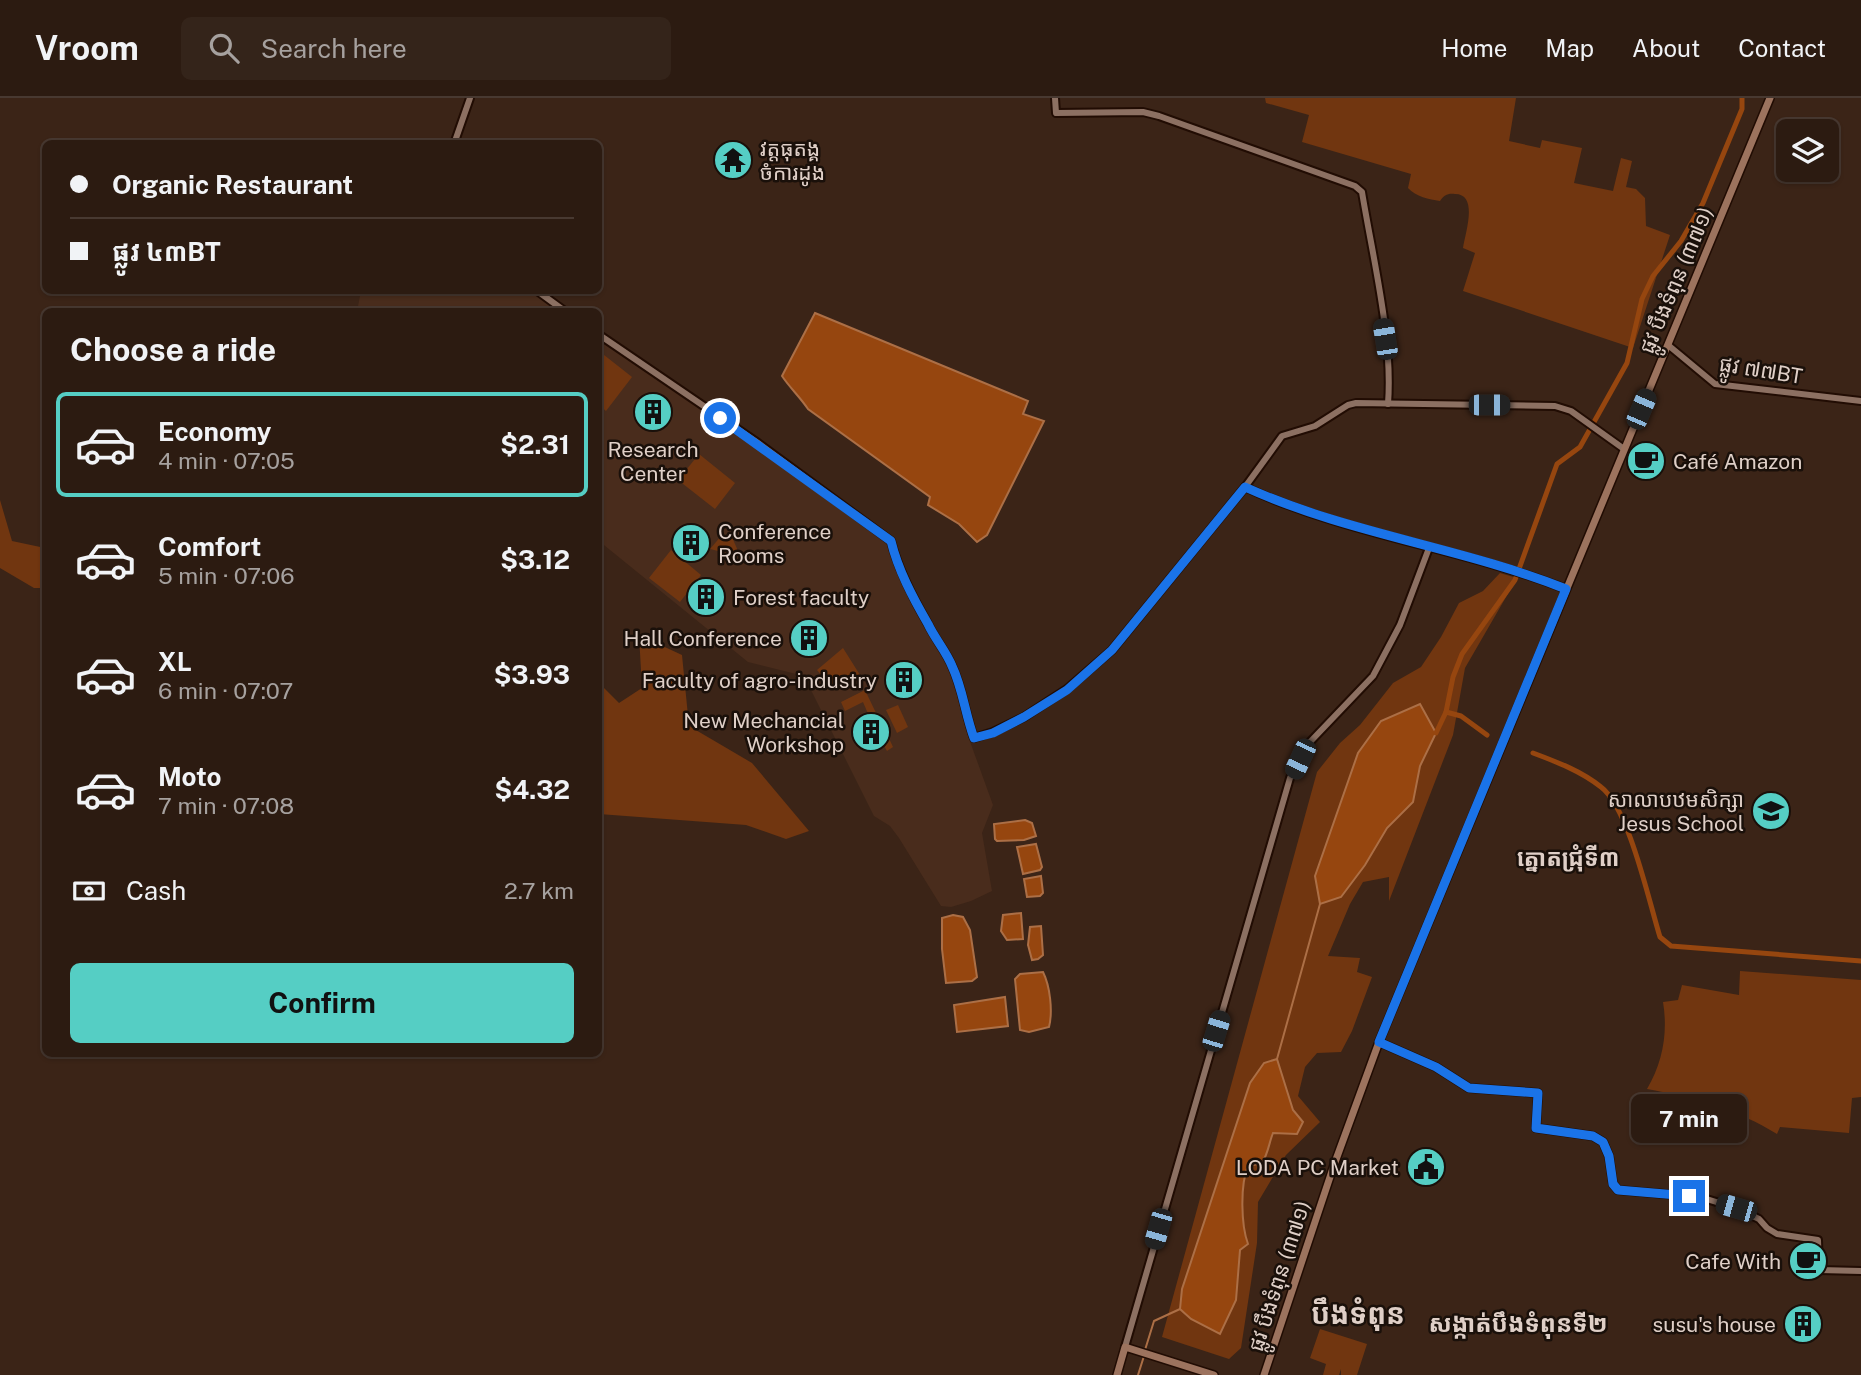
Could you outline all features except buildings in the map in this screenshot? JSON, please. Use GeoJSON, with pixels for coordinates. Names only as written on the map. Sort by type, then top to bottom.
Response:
{"type":"FeatureCollection","features":[{"type":"Feature","properties":{"kind":"main road","name":"ផ្លូវ បឹងទំពុន (៣៧១)"},"geometry":{"type":"LineString","coordinates":[[1264,1375],[1334,1165],[1379,1042],[1770,98]]}},
{"type":"Feature","properties":{"kind":"main road"},"geometry":{"type":"LineString","coordinates":[[1117,1375],[1125,1347],[1214,1375]]}},
{"type":"Feature","properties":{"kind":"street"},"geometry":{"type":"LineString","coordinates":[[455,140],[470,98]]}},
{"type":"Feature","properties":{"kind":"street"},"geometry":{"type":"LineString","coordinates":[[1055,98],[1056,113],[1143,112],[1356,186],[1362,192],[1382,317],[1390,380],[1388,404]]}},
{"type":"Feature","properties":{"kind":"street"},"geometry":{"type":"LineString","coordinates":[[541,294],[561,308]]}},
{"type":"Feature","properties":{"kind":"street"},"geometry":{"type":"LineString","coordinates":[[602,337],[758,443],[891,541],[895,556],[928,626],[961,687],[974,738],[993,733],[1024,717],[1067,690],[1112,650],[1245,487],[1282,436],[1315,426],[1352,404],[1549,405],[1563,408],[1583,419],[1624,449]]}},
{"type":"Feature","properties":{"kind":"street","name":"ផ្លូវ ៧៧BT"},"geometry":{"type":"LineString","coordinates":[[1668,345],[1716,384],[1861,401]]}},
{"type":"Feature","properties":{"kind":"street"},"geometry":{"type":"LineString","coordinates":[[1245,487],[1313,515],[1513,569],[1566,589]]}},
{"type":"Feature","properties":{"kind":"street"},"geometry":{"type":"LineString","coordinates":[[1125,1347],[1290,778],[1310,742],[1373,676],[1400,625],[1429,548]]}},
{"type":"Feature","properties":{"kind":"street"},"geometry":{"type":"LineString","coordinates":[[1379,1042],[1436,1067],[1469,1088],[1538,1093],[1536,1128],[1593,1136],[1603,1142],[1609,1156],[1613,1184],[1618,1190],[1700,1197],[1736,1208],[1759,1219],[1777,1234],[1818,1240],[1819,1270],[1861,1271]]}},
{"type":"Feature","properties":{"kind":"shaded area"},"geometry":{"type":"Polygon","coordinates":[[[1265,98],[1516,98],[1509,141],[1540,148],[1542,140],[1582,148],[1574,183],[1613,191],[1621,158],[1632,161],[1626,187],[1636,189],[1645,198],[1646,226],[1670,235],[1633,348],[1463,291],[1475,253],[1463,248],[1469,216],[1467,200],[1455,194],[1448,194],[1440,201],[1423,197],[1408,188],[1411,174],[1302,142],[1309,115],[1266,103],[1265,98]]]}},
{"type":"Feature","properties":{"kind":"shaded area"},"geometry":{"type":"Polygon","coordinates":[[[360,294],[534,294],[556,308],[358,308],[360,294]]]}},
{"type":"Feature","properties":{"kind":"shaded area"},"geometry":{"type":"Polygon","coordinates":[[[815,313],[1028,401],[1023,414],[1044,421],[987,535],[977,542],[959,524],[928,505],[930,497],[808,409],[785,380],[782,376],[815,313]]]}},
{"type":"Feature","properties":{"kind":"shaded area"},"geometry":{"type":"Polygon","coordinates":[[[602,341],[738,434],[888,543],[909,597],[925,628],[949,664],[968,736],[993,805],[982,833],[992,891],[951,907],[941,906],[899,838],[890,826],[874,816],[804,676],[748,662],[602,543],[602,341]]]}},
{"type":"Feature","properties":{"kind":"shaded area"},"geometry":{"type":"Polygon","coordinates":[[[602,353],[632,377],[606,411],[602,408],[602,353]]]}},
{"type":"Feature","properties":{"kind":"shaded area"},"geometry":{"type":"Polygon","coordinates":[[[699,454],[735,483],[715,509],[678,480],[699,454]]]}},
{"type":"Feature","properties":{"kind":"shaded area"},"geometry":{"type":"Polygon","coordinates":[[[0,500],[12,541],[42,547],[42,588],[34,588],[0,568],[0,500]]]}},
{"type":"Feature","properties":{"kind":"shaded area"},"geometry":{"type":"Polygon","coordinates":[[[722,535],[732,537],[738,551],[734,555],[710,549],[722,535]]]}},
{"type":"Feature","properties":{"kind":"shaded area"},"geometry":{"type":"Polygon","coordinates":[[[671,550],[701,575],[680,602],[649,578],[671,550]]]}},
{"type":"Feature","properties":{"kind":"shaded area"},"geometry":{"type":"Polygon","coordinates":[[[1500,573],[1517,578],[1465,668],[1453,735],[1389,901],[1389,877],[1363,882],[1350,904],[1328,956],[1360,958],[1357,972],[1372,977],[1352,1031],[1341,1052],[1317,1053],[1305,1067],[1298,1096],[1320,1122],[1286,1155],[1258,1202],[1257,1243],[1241,1348],[1229,1359],[1162,1337],[1317,772],[1340,743],[1360,725],[1393,683],[1421,667],[1459,603],[1483,591],[1500,573]]]}},
{"type":"Feature","properties":{"kind":"shaded area"},"geometry":{"type":"Polygon","coordinates":[[[639,635],[682,655],[689,726],[752,763],[809,831],[786,839],[746,825],[602,814],[602,686],[619,703],[642,688],[639,635]]]}},
{"type":"Feature","properties":{"kind":"shaded area"},"geometry":{"type":"Polygon","coordinates":[[[843,648],[860,675],[833,689],[826,674],[822,676],[817,670],[843,648]]]}},
{"type":"Feature","properties":{"kind":"shaded area"},"geometry":{"type":"Polygon","coordinates":[[[865,690],[876,713],[869,716],[863,702],[845,711],[841,702],[865,690]]]}},
{"type":"Feature","properties":{"kind":"shaded area"},"geometry":{"type":"Polygon","coordinates":[[[1420,704],[1436,733],[1420,766],[1413,802],[1387,828],[1365,865],[1341,897],[1320,904],[1315,876],[1358,753],[1381,721],[1420,704]]]}},
{"type":"Feature","properties":{"kind":"shaded area"},"geometry":{"type":"Polygon","coordinates":[[[898,705],[908,727],[897,733],[886,710],[898,705]]]}},
{"type":"Feature","properties":{"kind":"shaded area"},"geometry":{"type":"Polygon","coordinates":[[[879,717],[893,747],[887,751],[883,744],[877,747],[864,722],[879,717]]]}},
{"type":"Feature","properties":{"kind":"shaded area"},"geometry":{"type":"Polygon","coordinates":[[[1025,820],[1032,823],[1036,836],[1024,840],[995,839],[994,824],[1025,820]]]}},
{"type":"Feature","properties":{"kind":"shaded area"},"geometry":{"type":"Polygon","coordinates":[[[1036,844],[1042,867],[1040,870],[1023,874],[1017,847],[1036,844]]]}},
{"type":"Feature","properties":{"kind":"shaded area"},"geometry":{"type":"Polygon","coordinates":[[[1041,876],[1043,893],[1040,896],[1027,897],[1024,879],[1041,876]]]}},
{"type":"Feature","properties":{"kind":"shaded area"},"geometry":{"type":"Polygon","coordinates":[[[1021,913],[1023,939],[1007,940],[1001,931],[1003,915],[1021,913]]]}},
{"type":"Feature","properties":{"kind":"shaded area"},"geometry":{"type":"Polygon","coordinates":[[[953,915],[963,917],[970,930],[977,977],[972,981],[946,983],[942,918],[953,915]]]}},
{"type":"Feature","properties":{"kind":"shaded area"},"geometry":{"type":"Polygon","coordinates":[[[1041,926],[1043,955],[1032,960],[1028,945],[1030,927],[1041,926]]]}},
{"type":"Feature","properties":{"kind":"shaded area"},"geometry":{"type":"Polygon","coordinates":[[[1740,971],[1861,980],[1861,1097],[1852,1098],[1849,1133],[1780,1127],[1777,1134],[1747,1118],[1714,1106],[1647,1089],[1663,1047],[1663,1002],[1678,1000],[1682,985],[1739,995],[1740,971]]]}},
{"type":"Feature","properties":{"kind":"shaded area"},"geometry":{"type":"Polygon","coordinates":[[[1043,972],[1050,999],[1049,1027],[1029,1032],[1020,1030],[1015,979],[1020,974],[1043,972]]]}},
{"type":"Feature","properties":{"kind":"shaded area"},"geometry":{"type":"Polygon","coordinates":[[[1005,997],[1008,1026],[957,1032],[954,1005],[1005,997]]]}},
{"type":"Feature","properties":{"kind":"shaded area"},"geometry":{"type":"Polygon","coordinates":[[[1277,1059],[1293,1110],[1303,1122],[1297,1134],[1273,1133],[1262,1163],[1248,1166],[1242,1205],[1248,1244],[1240,1250],[1236,1300],[1220,1334],[1191,1319],[1180,1309],[1182,1289],[1250,1083],[1264,1063],[1277,1059]]]}},
{"type":"Feature","properties":{"kind":"shaded area"},"geometry":{"type":"Polygon","coordinates":[[[1320,1329],[1367,1344],[1357,1375],[1341,1375],[1341,1369],[1339,1375],[1323,1375],[1326,1364],[1310,1358],[1320,1329]]]}},
{"type":"Feature","properties":{"kind":"waterway"},"geometry":{"type":"LineString","coordinates":[[1436,733],[1446,712],[1453,677],[1462,654],[1515,580],[1557,464],[1580,447],[1627,363],[1642,299],[1653,276],[1681,241],[1703,203],[1742,109],[1742,98]]}},
{"type":"Feature","properties":{"kind":"waterway"},"geometry":{"type":"LineString","coordinates":[[1446,712],[1461,716],[1487,735]]}},
{"type":"Feature","properties":{"kind":"waterway"},"geometry":{"type":"LineString","coordinates":[[1533,753],[1585,776],[1611,798],[1629,834],[1660,937],[1671,946],[1861,961]]}},
{"type":"Feature","properties":{"kind":"waterway"},"geometry":{"type":"LineString","coordinates":[[1277,1059],[1320,904]]}},
{"type":"Feature","properties":{"kind":"waterway"},"geometry":{"type":"LineString","coordinates":[[1145,1350],[1154,1321],[1180,1309]]}},
{"type":"Feature","properties":{"kind":"waterway"},"geometry":{"type":"LineString","coordinates":[[1138,1375],[1144,1356]]}},
{"type":"Feature","properties":{"kind":"place","name":"វត្តធុតង្គ ចំការដូង"},"geometry":{"type":"Point","coordinates":[733,160]}},
{"type":"Feature","properties":{"kind":"place","name":"Research Center"},"geometry":{"type":"Point","coordinates":[653,412]}},
{"type":"Feature","properties":{"kind":"place","name":"Café Amazon"},"geometry":{"type":"Point","coordinates":[1646,461]}},
{"type":"Feature","properties":{"kind":"place","name":"Conference Rooms"},"geometry":{"type":"Point","coordinates":[691,543]}},
{"type":"Feature","properties":{"kind":"place","name":"Forest faculty"},"geometry":{"type":"Point","coordinates":[706,597]}},
{"type":"Feature","properties":{"kind":"place","name":"Hall Conference"},"geometry":{"type":"Point","coordinates":[809,638]}},
{"type":"Feature","properties":{"kind":"place","name":"Faculty of agro-industry"},"geometry":{"type":"Point","coordinates":[904,680]}},
{"type":"Feature","properties":{"kind":"place","name":"New Mechancial Workshop"},"geometry":{"type":"Point","coordinates":[871,732]}},
{"type":"Feature","properties":{"kind":"place","name":"សាលាបឋមសិក្សា Jesus School"},"geometry":{"type":"Point","coordinates":[1771,811]}},
{"type":"Feature","properties":{"kind":"place","name":"LODA PC Market"},"geometry":{"type":"Point","coordinates":[1426,1167]}},
{"type":"Feature","properties":{"kind":"place","name":"Cafe With"},"geometry":{"type":"Point","coordinates":[1808,1261]}},
{"type":"Feature","properties":{"kind":"place","name":"susu's house"},"geometry":{"type":"Point","coordinates":[1803,1324]}},
{"type":"Feature","properties":{"kind":"district","name":"ត្នោតជ្រុំទី៣"},"geometry":{"type":"Point","coordinates":[1568,857]}},
{"type":"Feature","properties":{"kind":"district","name":"បឹងទំពុន"},"geometry":{"type":"Point","coordinates":[1358,1313]}},
{"type":"Feature","properties":{"kind":"district","name":"សង្កាត់បឹងទំពុនទី២"},"geometry":{"type":"Point","coordinates":[1518,1323]}},
{"type":"Feature","properties":{"kind":"route"},"geometry":{"type":"LineString","coordinates":[[720,418],[810,480],[891,541],[895,556],[928,626],[946,652],[961,687],[974,738],[993,733],[1067,690],[1112,650],[1245,487],[1313,515],[1513,569],[1566,589],[1379,1042],[1436,1067],[1469,1088],[1538,1093],[1536,1128],[1593,1136],[1603,1142],[1609,1156],[1613,1184],[1618,1190],[1689,1196]]}}]}
